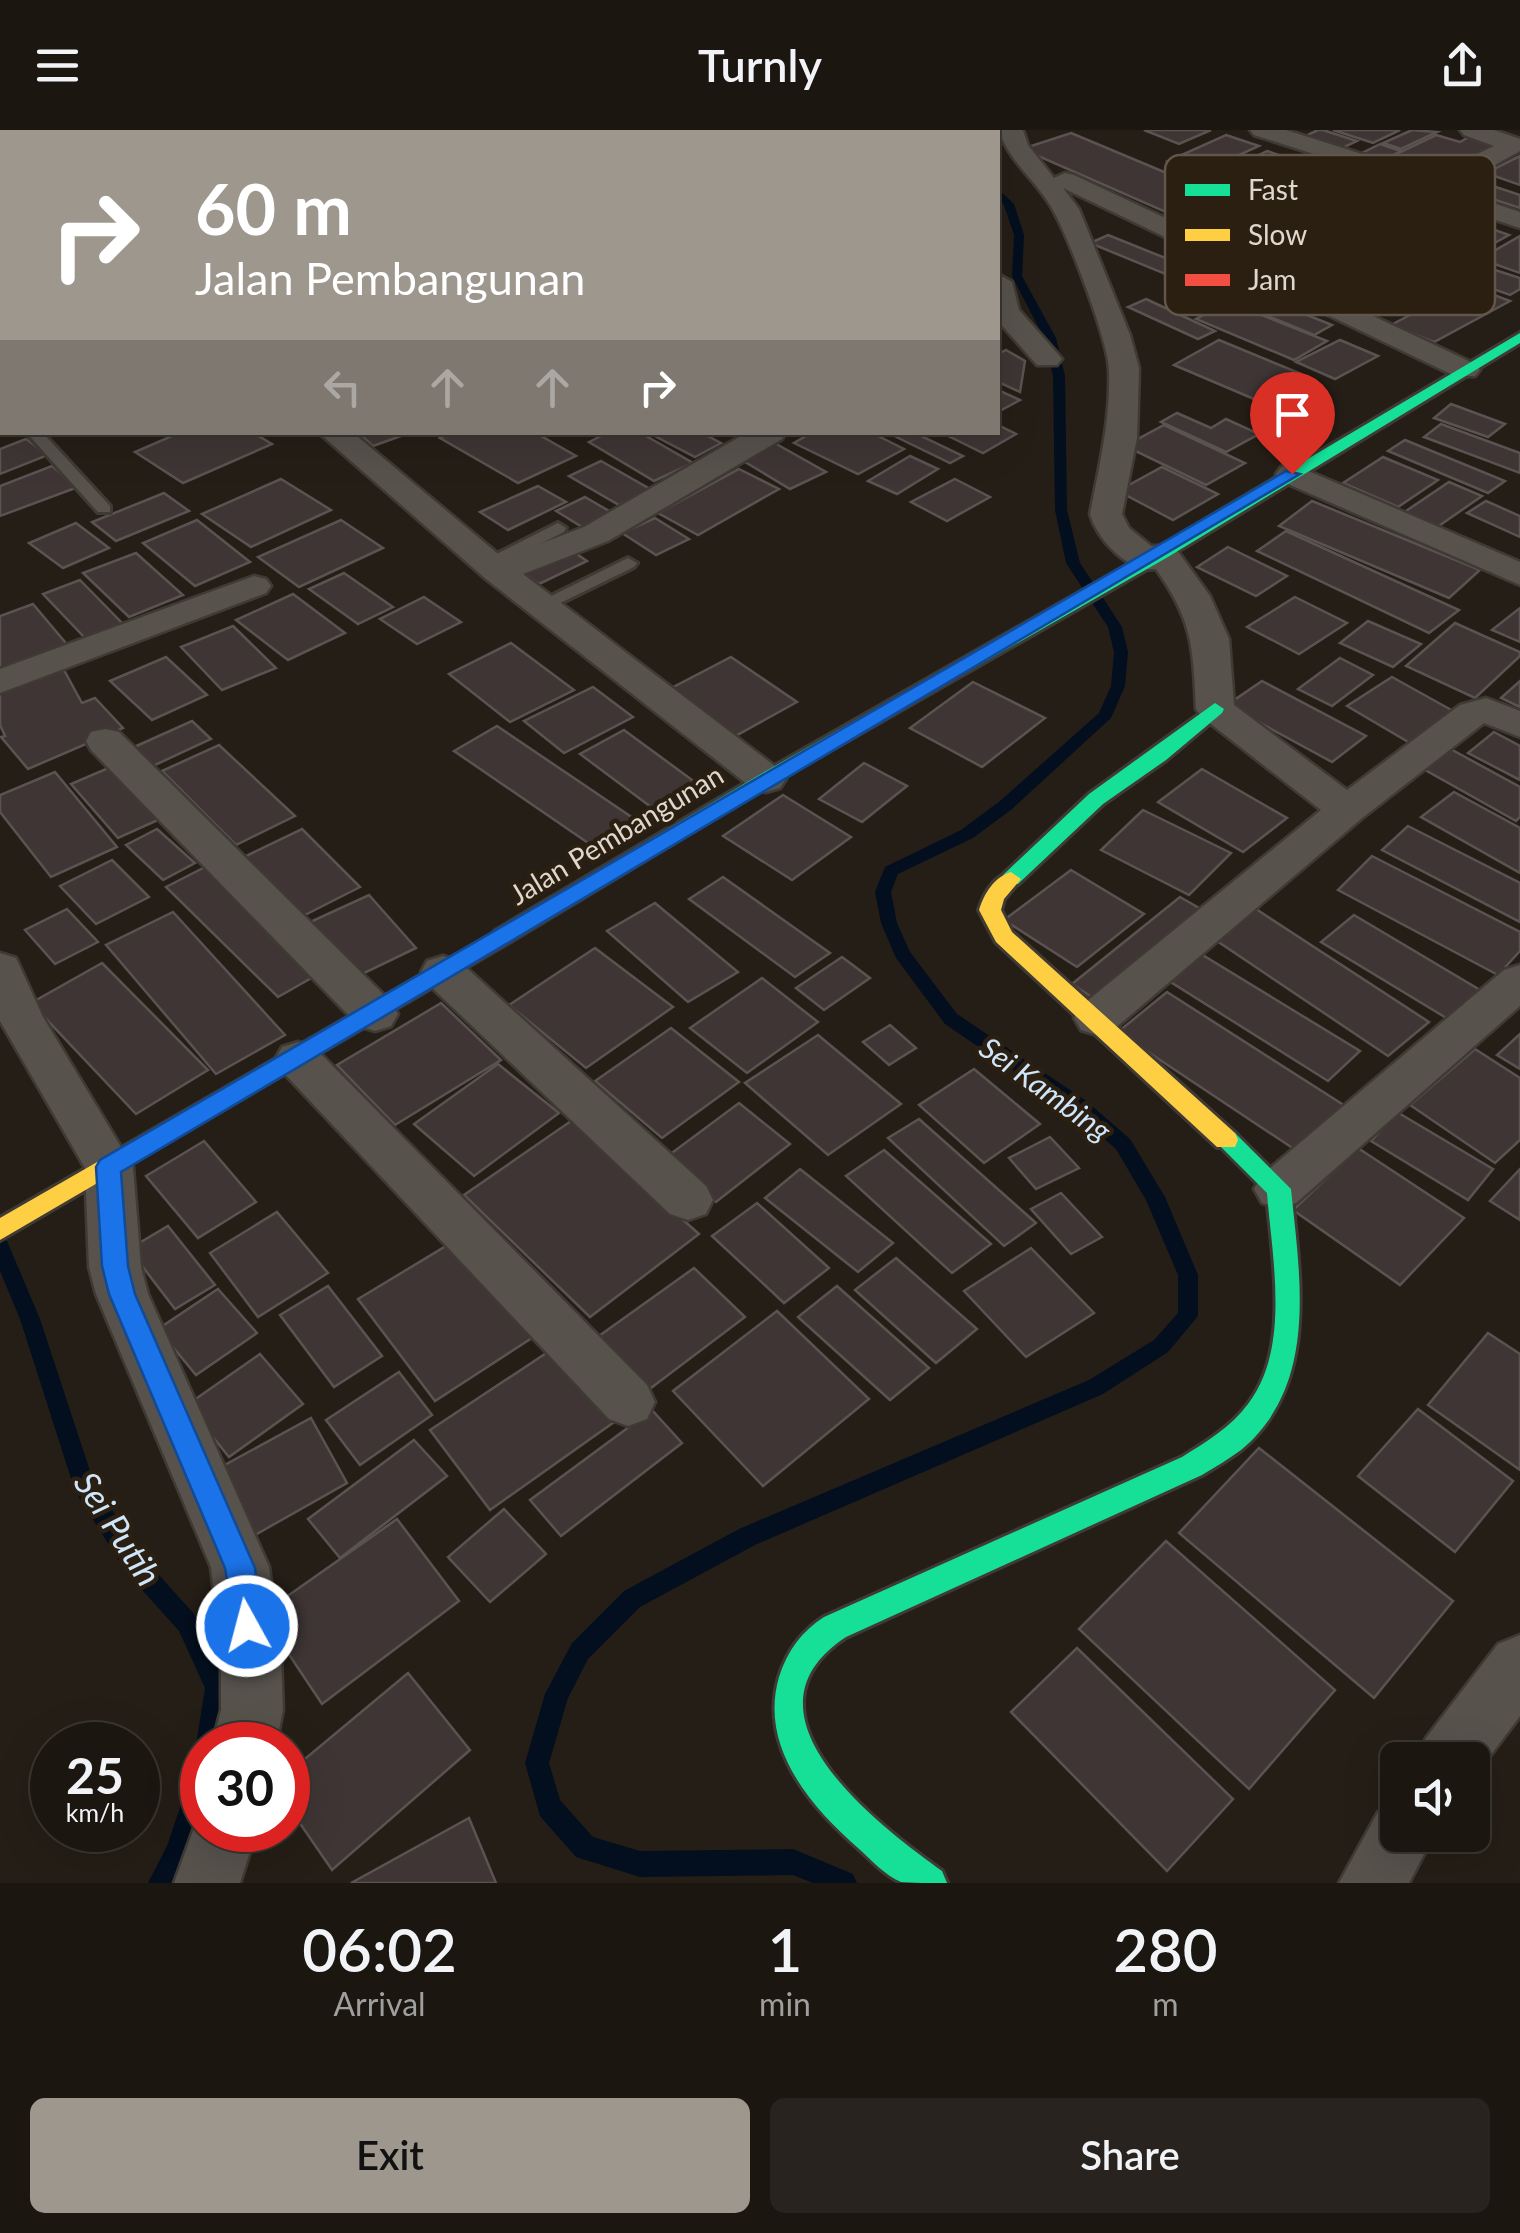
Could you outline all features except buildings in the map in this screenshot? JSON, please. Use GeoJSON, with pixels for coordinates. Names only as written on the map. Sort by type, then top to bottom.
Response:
{"type":"FeatureCollection","features":[{"type":"Feature","properties":{"kind":"street"},"geometry":{"type":"LineString","coordinates":[[1011,130],[1016,146],[1066,209],[1116,335],[1124,368],[1121,438],[1106,514],[1108,524],[1125,542],[1155,556],[1193,596],[1212,639],[1215,710]]}},
{"type":"Feature","properties":{"kind":"street"},"geometry":{"type":"LineString","coordinates":[[1262,130],[1340,155]]}},
{"type":"Feature","properties":{"kind":"street"},"geometry":{"type":"LineString","coordinates":[[1472,130],[1510,142],[1516,149]]}},
{"type":"Feature","properties":{"kind":"street"},"geometry":{"type":"LineString","coordinates":[[1065,180],[1165,228]]}},
{"type":"Feature","properties":{"kind":"street"},"geometry":{"type":"LineString","coordinates":[[1495,212],[1520,220]]}},
{"type":"Feature","properties":{"kind":"street"},"geometry":{"type":"LineString","coordinates":[[1000,291],[1005,312],[1047,359]]}},
{"type":"Feature","properties":{"kind":"street"},"geometry":{"type":"LineString","coordinates":[[1349,315],[1465,370]]}},
{"type":"Feature","properties":{"kind":"street","name":"Jalan Pembangunan"},"geometry":{"type":"LineString","coordinates":[[0,1230],[298,1059],[766,779],[1155,556],[1520,336]]}},
{"type":"Feature","properties":{"kind":"street"},"geometry":{"type":"LineString","coordinates":[[337,435],[493,568],[766,779]]}},
{"type":"Feature","properties":{"kind":"street"},"geometry":{"type":"LineString","coordinates":[[493,568],[596,534],[766,435]]}},
{"type":"Feature","properties":{"kind":"street"},"geometry":{"type":"LineString","coordinates":[[1292,474],[1520,575]]}},
{"type":"Feature","properties":{"kind":"street"},"geometry":{"type":"LineString","coordinates":[[0,682],[254,586]]}},
{"type":"Feature","properties":{"kind":"street"},"geometry":{"type":"LineString","coordinates":[[1215,710],[1347,810]]}},
{"type":"Feature","properties":{"kind":"street"},"geometry":{"type":"LineString","coordinates":[[930,1883],[860,1830],[809,1772],[788,1726],[786,1692],[807,1647],[843,1624],[1058,1530],[1222,1449],[1256,1420],[1274,1390],[1284,1356],[1280,1190],[1097,1018],[1004,937],[990,910],[994,896],[1096,799],[1159,756],[1215,710]]}},
{"type":"Feature","properties":{"kind":"street"},"geometry":{"type":"LineString","coordinates":[[1097,1018],[1347,810],[1478,711],[1486,710],[1520,725]]}},
{"type":"Feature","properties":{"kind":"street"},"geometry":{"type":"LineString","coordinates":[[105,741],[374,1014]]}},
{"type":"Feature","properties":{"kind":"street"},"geometry":{"type":"LineString","coordinates":[[0,969],[96,1176],[122,1294],[240,1568],[251,1655],[249,1722]]}},
{"type":"Feature","properties":{"kind":"street"},"geometry":{"type":"LineString","coordinates":[[443,972],[688,1200]]}},
{"type":"Feature","properties":{"kind":"street"},"geometry":{"type":"LineString","coordinates":[[1280,1190],[1520,981]]}},
{"type":"Feature","properties":{"kind":"street"},"geometry":{"type":"LineString","coordinates":[[298,1059],[628,1402]]}},
{"type":"Feature","properties":{"kind":"street"},"geometry":{"type":"LineString","coordinates":[[1462,1742],[1520,1665]]}},
{"type":"Feature","properties":{"kind":"street"},"geometry":{"type":"LineString","coordinates":[[206,1883],[217,1852]]}},
{"type":"Feature","properties":{"kind":"street"},"geometry":{"type":"LineString","coordinates":[[1372,1883],[1391,1852]]}},
{"type":"Feature","properties":{"kind":"lane"},"geometry":{"type":"LineString","coordinates":[[36,435],[104,510]]}},
{"type":"Feature","properties":{"kind":"lane"},"geometry":{"type":"LineString","coordinates":[[493,568],[558,528]]}},
{"type":"Feature","properties":{"kind":"lane"},"geometry":{"type":"LineString","coordinates":[[542,605],[628,563]]}},
{"type":"Feature","properties":{"kind":"waterway","name":"Sei Kambing"},"geometry":{"type":"LineString","coordinates":[[844,1883],[793,1862],[640,1864],[585,1848],[549,1807],[537,1763],[557,1694],[580,1651],[632,1599],[747,1537],[1096,1387],[1161,1346],[1188,1316],[1188,1275],[1155,1197],[1123,1144],[1078,1105],[951,1019],[902,954],[889,923],[883,892],[891,871],[967,834],[1006,805],[1106,715],[1118,686],[1121,652],[1115,627],[1073,563],[1061,510],[1059,376],[1050,338],[1017,276],[1019,235],[1009,204],[1000,194]]}},
{"type":"Feature","properties":{"kind":"waterway","name":"Sei Putih"},"geometry":{"type":"LineString","coordinates":[[0,1247],[30,1319],[83,1484],[134,1564],[187,1623],[217,1687],[212,1722]]}},
{"type":"Feature","properties":{"kind":"waterway","name":"Sei Putih"},"geometry":{"type":"LineString","coordinates":[[161,1883],[180,1846]]}},
{"type":"Feature","properties":{"kind":"traffic: fast"},"geometry":{"type":"LineString","coordinates":[[503,936],[766,779],[1162,553],[1520,337]]}},
{"type":"Feature","properties":{"kind":"traffic: fast"},"geometry":{"type":"LineString","coordinates":[[1011,879],[1096,799],[1159,756],[1215,709]]}},
{"type":"Feature","properties":{"kind":"traffic: fast"},"geometry":{"type":"LineString","coordinates":[[930,1883],[852,1820],[826,1794],[806,1765],[792,1735],[788,1704],[796,1672],[812,1646],[835,1627],[1192,1466],[1231,1441],[1258,1412],[1276,1381],[1285,1347],[1288,1311],[1279,1189],[1226,1140]]}},
{"type":"Feature","properties":{"kind":"traffic: slow"},"geometry":{"type":"LineString","coordinates":[[1011,879],[994,896],[990,910],[1004,937],[1226,1140]]}},
{"type":"Feature","properties":{"kind":"traffic: slow"},"geometry":{"type":"LineString","coordinates":[[0,1230],[503,936]]}},
{"type":"Feature","properties":{"kind":"route"},"geometry":{"type":"LineString","coordinates":[[247,1626],[240,1568],[122,1294],[115,1266],[109,1167],[1292,474]]}}]}
